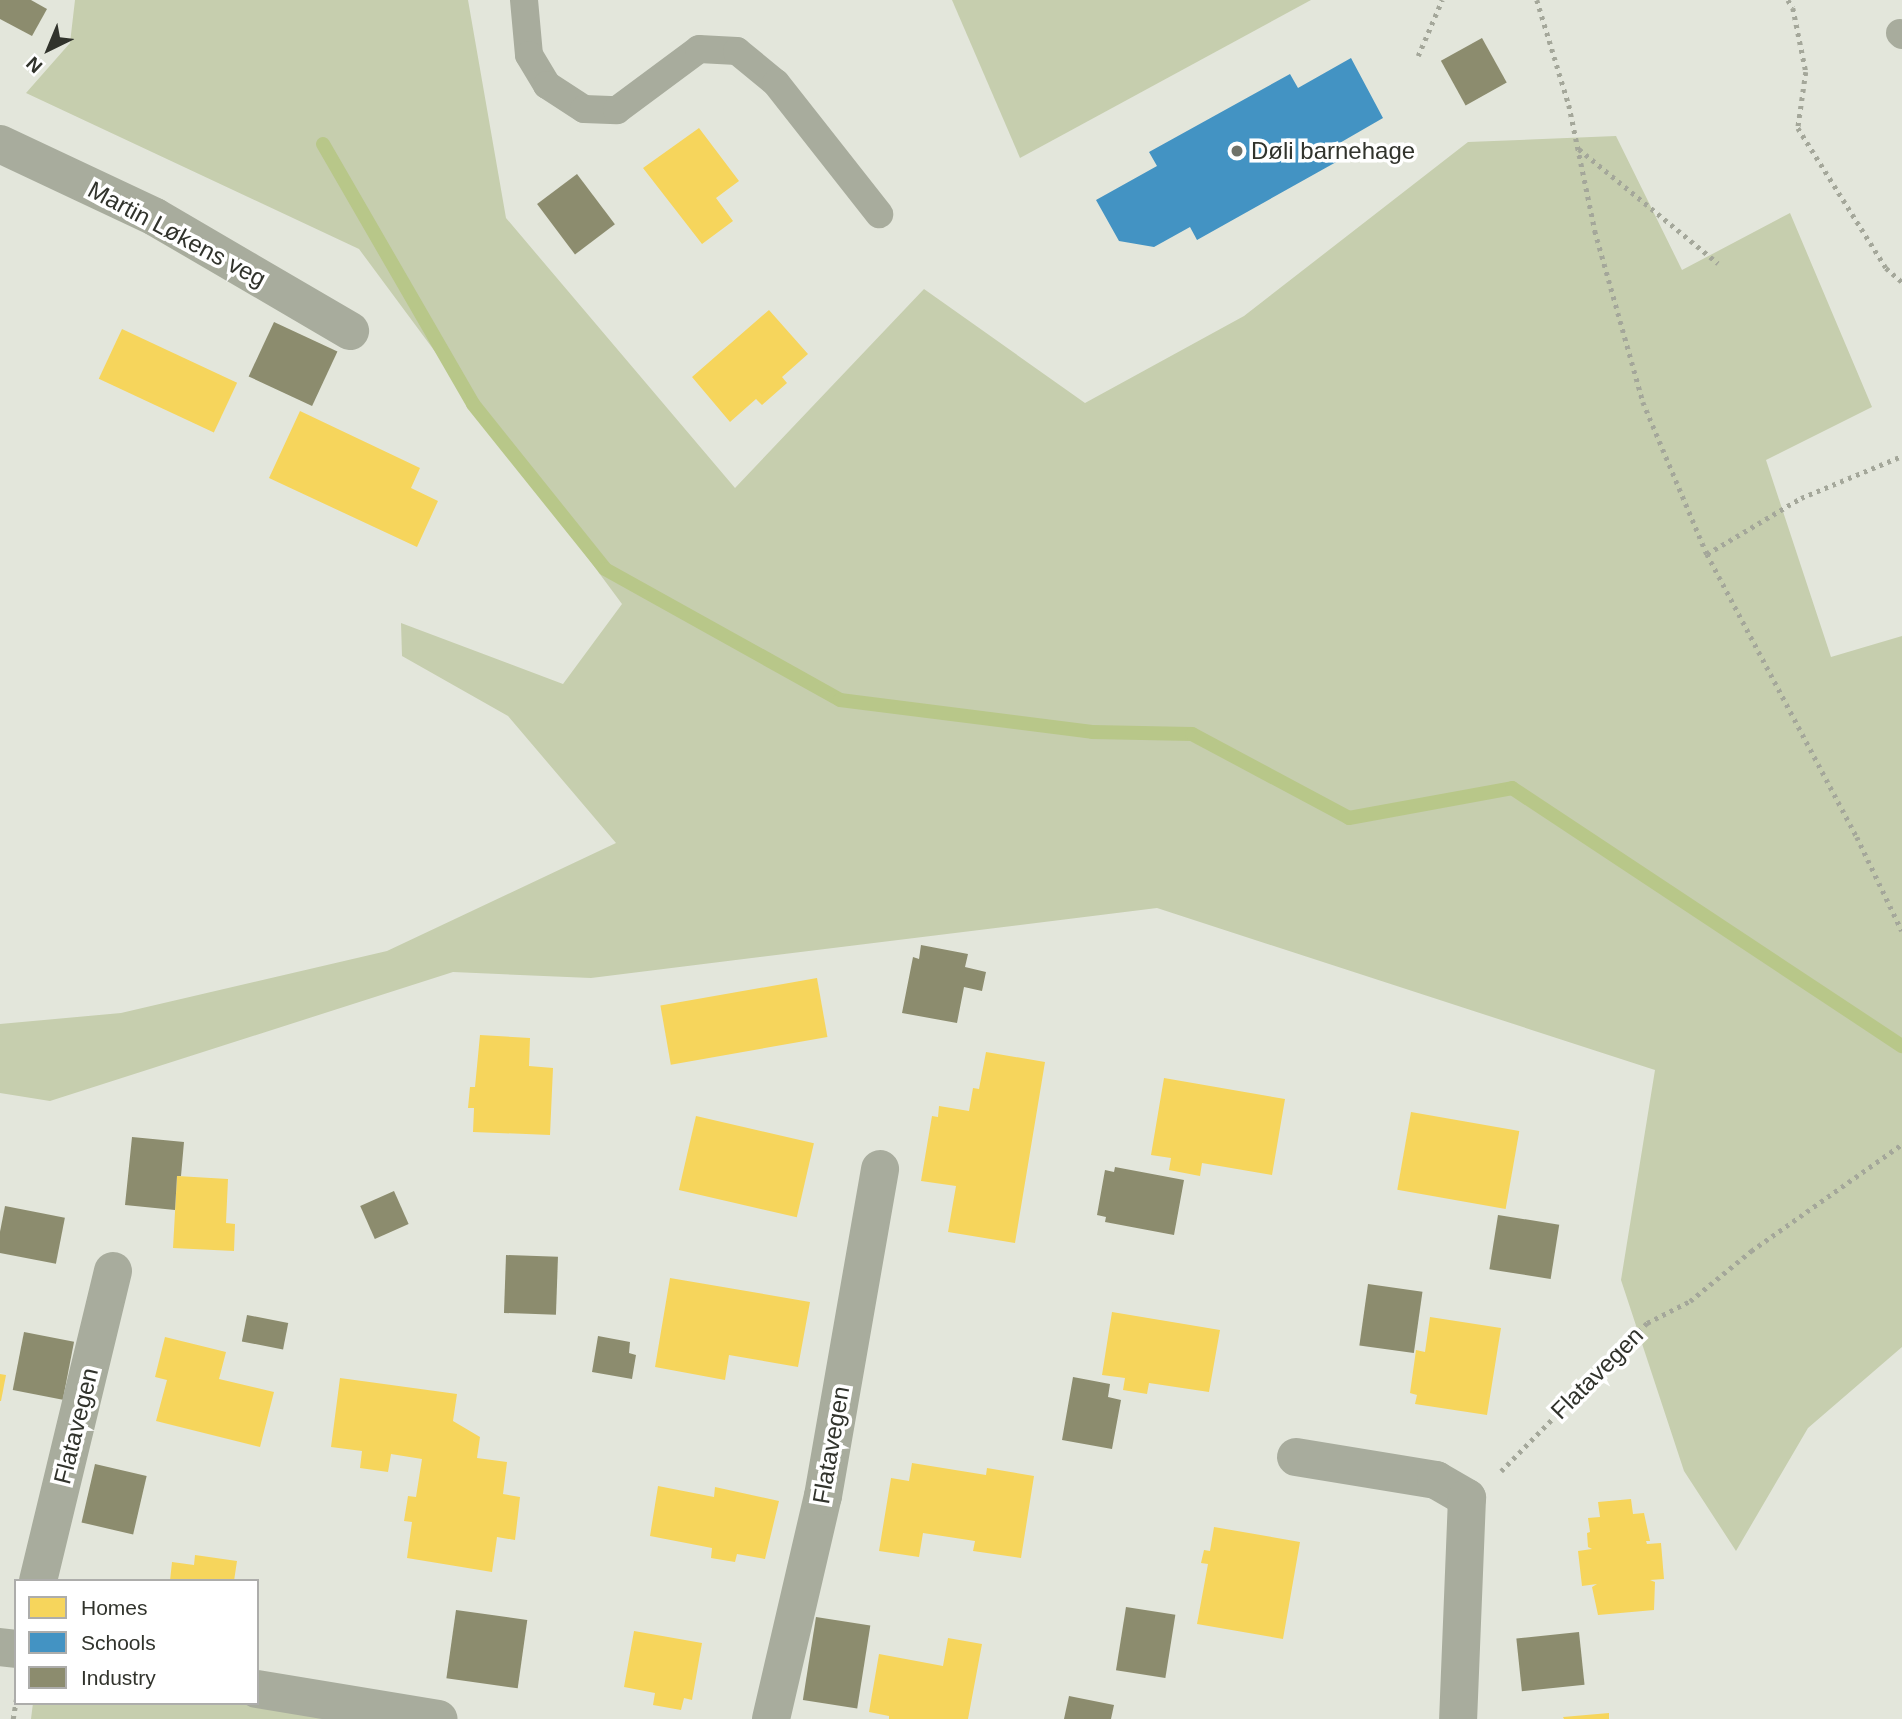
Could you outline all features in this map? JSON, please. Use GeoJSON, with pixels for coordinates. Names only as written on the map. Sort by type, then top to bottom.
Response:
{"type":"FeatureCollection","features":[{"type":"Feature","properties":{"kind":"street","name":"Martin Løkens veg"},"geometry":{"type":"LineString","coordinates":[[0,144],[155,217],[350,331]]}},
{"type":"Feature","properties":{"kind":"street","name":"Flatavegen"},"geometry":{"type":"LineString","coordinates":[[771,1719],[823,1496],[880,1169]]}},
{"type":"Feature","properties":{"kind":"street","name":"Flatavegen"},"geometry":{"type":"LineString","coordinates":[[38,1579],[113,1271]]}},
{"type":"Feature","properties":{"kind":"street"},"geometry":{"type":"LineString","coordinates":[[1296,1457],[1436,1480],[1467,1498],[1458,1719]]}},
{"type":"Feature","properties":{"kind":"street"},"geometry":{"type":"LineString","coordinates":[[259,1689],[439,1719]]}},
{"type":"Feature","properties":{"kind":"lane"},"geometry":{"type":"LineString","coordinates":[[524,0],[529,55],[547,85],[584,110],[617,110],[699,49],[737,51],[776,83],[879,214]]}},
{"type":"Feature","properties":{"kind":"path"},"geometry":{"type":"LineString","coordinates":[[1418,56],[1442,0]]}},
{"type":"Feature","properties":{"kind":"path"},"geometry":{"type":"LineString","coordinates":[[1537,0],[1569,105],[1595,231],[1643,402],[1707,554],[1857,837],[1902,931]]}},
{"type":"Feature","properties":{"kind":"path"},"geometry":{"type":"LineString","coordinates":[[1787,0],[1793,8],[1805,72],[1798,128],[1886,268],[1902,282]]}},
{"type":"Feature","properties":{"kind":"path"},"geometry":{"type":"LineString","coordinates":[[1578,148],[1718,264]]}},
{"type":"Feature","properties":{"kind":"path"},"geometry":{"type":"LineString","coordinates":[[1707,554],[1801,498],[1902,456]]}},
{"type":"Feature","properties":{"kind":"path","name":"Flatavegen"},"geometry":{"type":"LineString","coordinates":[[1467,1498],[1487,1485],[1647,1323],[1690,1301],[1751,1251],[1808,1214],[1902,1144]]}},
{"type":"Feature","properties":{"kind":"green space"},"geometry":{"type":"Polygon","coordinates":[[[75,0],[468,0],[506,218],[735,488],[924,289],[1085,403],[1244,316],[1468,142],[1616,136],[1682,270],[1790,213],[1872,407],[1766,460],[1831,657],[1902,636],[1902,1347],[1808,1428],[1736,1551],[1684,1471],[1621,1280],[1655,1070],[1157,908],[591,978],[453,972],[50,1101],[0,1093],[0,1024],[121,1013],[387,951],[616,843],[508,716],[402,656],[401,623],[563,684],[622,604],[359,249],[26,93],[70,43],[75,0]]]}},
{"type":"Feature","properties":{"kind":"green space"},"geometry":{"type":"Polygon","coordinates":[[[952,0],[1311,0],[1020,158],[952,0]]]}},
{"type":"Feature","properties":{"kind":"green space"},"geometry":{"type":"Polygon","coordinates":[[[259,1703],[354,1719],[31,1719],[33,1705],[259,1703]]]}},
{"type":"Feature","properties":{"kind":"building: Homes"},"geometry":{"type":"Polygon","coordinates":[[[699,128],[739,181],[716,198],[733,221],[702,244],[643,168],[699,128]]]}},
{"type":"Feature","properties":{"kind":"building: Homes"},"geometry":{"type":"Polygon","coordinates":[[[769,310],[808,354],[782,377],[787,383],[762,405],[756,399],[730,422],[692,377],[769,310]]]}},
{"type":"Feature","properties":{"kind":"building: Homes"},"geometry":{"type":"Polygon","coordinates":[[[122,329],[237,383],[214,433],[99,379],[122,329]]]}},
{"type":"Feature","properties":{"kind":"building: Homes"},"geometry":{"type":"Polygon","coordinates":[[[300,411],[420,468],[411,488],[438,501],[417,547],[269,478],[300,411]]]}},
{"type":"Feature","properties":{"kind":"building: Homes"},"geometry":{"type":"Polygon","coordinates":[[[817,978],[827,1037],[671,1065],[660,1006],[817,978]]]}},
{"type":"Feature","properties":{"kind":"building: Homes"},"geometry":{"type":"Polygon","coordinates":[[[480,1035],[530,1038],[529,1066],[553,1068],[550,1135],[473,1132],[474,1108],[468,1108],[470,1087],[475,1087],[480,1035]]]}},
{"type":"Feature","properties":{"kind":"building: Homes"},"geometry":{"type":"Polygon","coordinates":[[[986,1052],[1045,1062],[1015,1243],[948,1232],[956,1186],[921,1181],[932,1116],[938,1117],[939,1106],[969,1111],[973,1088],[979,1089],[986,1052]]]}},
{"type":"Feature","properties":{"kind":"building: Homes"},"geometry":{"type":"Polygon","coordinates":[[[1164,1078],[1285,1099],[1272,1175],[1202,1163],[1200,1176],[1169,1170],[1171,1158],[1151,1155],[1164,1078]]]}},
{"type":"Feature","properties":{"kind":"building: Homes"},"geometry":{"type":"Polygon","coordinates":[[[1411,1112],[1519,1131],[1506,1209],[1397,1190],[1411,1112]]]}},
{"type":"Feature","properties":{"kind":"building: Homes"},"geometry":{"type":"Polygon","coordinates":[[[696,1116],[814,1143],[797,1217],[679,1190],[696,1116]]]}},
{"type":"Feature","properties":{"kind":"building: Homes"},"geometry":{"type":"Polygon","coordinates":[[[177,1176],[228,1179],[226,1223],[235,1224],[234,1251],[173,1248],[177,1176]]]}},
{"type":"Feature","properties":{"kind":"building: Homes"},"geometry":{"type":"Polygon","coordinates":[[[670,1278],[810,1302],[798,1367],[729,1355],[725,1380],[655,1367],[670,1278]]]}},
{"type":"Feature","properties":{"kind":"building: Homes"},"geometry":{"type":"Polygon","coordinates":[[[1112,1312],[1220,1330],[1209,1392],[1149,1383],[1147,1394],[1123,1390],[1125,1378],[1102,1375],[1112,1312]]]}},
{"type":"Feature","properties":{"kind":"building: Homes"},"geometry":{"type":"Polygon","coordinates":[[[1430,1317],[1501,1328],[1487,1415],[1415,1404],[1417,1395],[1410,1393],[1416,1350],[1425,1352],[1430,1317]]]}},
{"type":"Feature","properties":{"kind":"building: Homes"},"geometry":{"type":"Polygon","coordinates":[[[165,1337],[226,1352],[219,1379],[274,1392],[260,1447],[156,1421],[167,1380],[155,1377],[165,1337]]]}},
{"type":"Feature","properties":{"kind":"building: Homes"},"geometry":{"type":"Polygon","coordinates":[[[0,1374],[6,1375],[1,1401],[0,1401],[0,1374]]]}},
{"type":"Feature","properties":{"kind":"building: Homes"},"geometry":{"type":"Polygon","coordinates":[[[340,1378],[457,1394],[453,1421],[480,1437],[477,1458],[507,1462],[503,1494],[520,1497],[515,1540],[497,1537],[492,1572],[407,1558],[412,1522],[404,1521],[408,1496],[416,1497],[422,1459],[391,1454],[388,1472],[360,1468],[362,1451],[331,1447],[340,1378]]]}},
{"type":"Feature","properties":{"kind":"building: Homes"},"geometry":{"type":"Polygon","coordinates":[[[912,1463],[986,1475],[987,1468],[1034,1476],[1021,1558],[973,1551],[975,1541],[923,1533],[919,1557],[879,1551],[891,1478],[909,1481],[912,1463]]]}},
{"type":"Feature","properties":{"kind":"building: Homes"},"geometry":{"type":"Polygon","coordinates":[[[658,1486],[714,1497],[715,1487],[779,1501],[765,1559],[737,1554],[735,1562],[711,1558],[712,1548],[650,1536],[658,1486]]]}},
{"type":"Feature","properties":{"kind":"building: Homes"},"geometry":{"type":"Polygon","coordinates":[[[1631,1499],[1633,1514],[1644,1513],[1650,1541],[1646,1541],[1647,1544],[1661,1543],[1664,1579],[1650,1580],[1655,1582],[1654,1610],[1598,1615],[1592,1587],[1597,1584],[1582,1586],[1578,1551],[1592,1549],[1588,1547],[1588,1518],[1600,1517],[1598,1502],[1631,1499]]]}},
{"type":"Feature","properties":{"kind":"building: Homes"},"geometry":{"type":"Polygon","coordinates":[[[1214,1527],[1300,1542],[1283,1639],[1197,1624],[1208,1564],[1201,1563],[1204,1550],[1210,1551],[1214,1527]]]}},
{"type":"Feature","properties":{"kind":"building: Homes"},"geometry":{"type":"Polygon","coordinates":[[[195,1555],[237,1561],[234,1579],[170,1579],[172,1562],[194,1565],[195,1555]]]}},
{"type":"Feature","properties":{"kind":"building: Homes"},"geometry":{"type":"Polygon","coordinates":[[[634,1631],[702,1643],[692,1700],[684,1698],[681,1710],[653,1705],[655,1693],[624,1687],[634,1631]]]}},
{"type":"Feature","properties":{"kind":"building: Homes"},"geometry":{"type":"Polygon","coordinates":[[[948,1638],[982,1644],[968,1719],[889,1719],[889,1716],[869,1712],[879,1654],[943,1666],[948,1638]]]}},
{"type":"Feature","properties":{"kind":"building: Homes"},"geometry":{"type":"Polygon","coordinates":[[[1609,1713],[1609,1719],[1563,1717],[1609,1713]]]}},
{"type":"Feature","properties":{"kind":"building: Schools"},"geometry":{"type":"Polygon","coordinates":[[[1351,58],[1383,118],[1331,148],[1338,161],[1197,240],[1190,227],[1154,247],[1119,241],[1096,200],[1157,166],[1149,152],[1290,74],[1298,88],[1351,58]]]}},
{"type":"Feature","properties":{"kind":"building: Industry"},"geometry":{"type":"Polygon","coordinates":[[[0,0],[31,0],[47,9],[32,36],[0,19],[0,0]]]}},
{"type":"Feature","properties":{"kind":"building: Industry"},"geometry":{"type":"Polygon","coordinates":[[[1482,38],[1507,83],[1466,105],[1441,61],[1482,38]]]}},
{"type":"Feature","properties":{"kind":"building: Industry"},"geometry":{"type":"Polygon","coordinates":[[[577,174],[615,224],[575,254],[537,204],[577,174]]]}},
{"type":"Feature","properties":{"kind":"building: Industry"},"geometry":{"type":"Polygon","coordinates":[[[274,322],[337,352],[312,406],[249,376],[274,322]]]}},
{"type":"Feature","properties":{"kind":"building: Industry"},"geometry":{"type":"Polygon","coordinates":[[[921,945],[968,954],[965,967],[986,972],[982,991],[964,987],[957,1023],[902,1013],[913,957],[919,959],[921,945]]]}},
{"type":"Feature","properties":{"kind":"building: Industry"},"geometry":{"type":"Polygon","coordinates":[[[132,1137],[184,1142],[181,1176],[177,1176],[175,1210],[125,1205],[132,1137]]]}},
{"type":"Feature","properties":{"kind":"building: Industry"},"geometry":{"type":"Polygon","coordinates":[[[1115,1167],[1184,1180],[1174,1235],[1105,1222],[1106,1217],[1097,1215],[1105,1170],[1114,1172],[1115,1167]]]}},
{"type":"Feature","properties":{"kind":"building: Industry"},"geometry":{"type":"Polygon","coordinates":[[[394,1191],[409,1224],[375,1239],[360,1206],[394,1191]]]}},
{"type":"Feature","properties":{"kind":"building: Industry"},"geometry":{"type":"Polygon","coordinates":[[[5,1206],[65,1218],[56,1264],[0,1253],[0,1232],[5,1206]]]}},
{"type":"Feature","properties":{"kind":"building: Industry"},"geometry":{"type":"Polygon","coordinates":[[[1498,1215],[1559,1225],[1551,1279],[1489,1269],[1498,1215]]]}},
{"type":"Feature","properties":{"kind":"building: Industry"},"geometry":{"type":"Polygon","coordinates":[[[506,1255],[558,1257],[556,1315],[504,1313],[506,1255]]]}},
{"type":"Feature","properties":{"kind":"building: Industry"},"geometry":{"type":"Polygon","coordinates":[[[1368,1284],[1422,1292],[1414,1353],[1359,1345],[1368,1284]]]}},
{"type":"Feature","properties":{"kind":"building: Industry"},"geometry":{"type":"Polygon","coordinates":[[[247,1315],[288,1323],[283,1350],[242,1342],[247,1315]]]}},
{"type":"Feature","properties":{"kind":"building: Industry"},"geometry":{"type":"Polygon","coordinates":[[[24,1332],[74,1342],[63,1400],[13,1390],[24,1332]]]}},
{"type":"Feature","properties":{"kind":"building: Industry"},"geometry":{"type":"Polygon","coordinates":[[[598,1336],[630,1342],[629,1353],[636,1355],[632,1379],[592,1372],[598,1336]]]}},
{"type":"Feature","properties":{"kind":"building: Industry"},"geometry":{"type":"Polygon","coordinates":[[[1073,1377],[1110,1384],[1108,1397],[1121,1400],[1112,1449],[1062,1440],[1073,1377]]]}},
{"type":"Feature","properties":{"kind":"building: Industry"},"geometry":{"type":"Polygon","coordinates":[[[95,1464],[147,1476],[133,1534],[82,1522],[95,1464]]]}},
{"type":"Feature","properties":{"kind":"building: Industry"},"geometry":{"type":"Polygon","coordinates":[[[1126,1607],[1175,1615],[1165,1678],[1116,1670],[1126,1607]]]}},
{"type":"Feature","properties":{"kind":"building: Industry"},"geometry":{"type":"Polygon","coordinates":[[[456,1610],[527,1620],[518,1688],[446,1678],[456,1610]]]}},
{"type":"Feature","properties":{"kind":"building: Industry"},"geometry":{"type":"Polygon","coordinates":[[[816,1617],[870,1626],[857,1709],[803,1700],[816,1617]]]}},
{"type":"Feature","properties":{"kind":"building: Industry"},"geometry":{"type":"Polygon","coordinates":[[[1579,1632],[1585,1685],[1522,1691],[1516,1639],[1579,1632]]]}},
{"type":"Feature","properties":{"kind":"building: Industry"},"geometry":{"type":"Polygon","coordinates":[[[1069,1696],[1114,1705],[1111,1719],[1064,1719],[1069,1696]]]}},
{"type":"Feature","properties":{"kind":"waterway"},"geometry":{"type":"LineString","coordinates":[[323,144],[473,404],[605,569],[840,700],[1092,732],[1192,734],[1349,818],[1512,788],[1902,1046]]}},
{"type":"Feature","properties":{"kind":"place","name":"Døli barnehage"},"geometry":{"type":"Point","coordinates":[1237,151]}}]}
